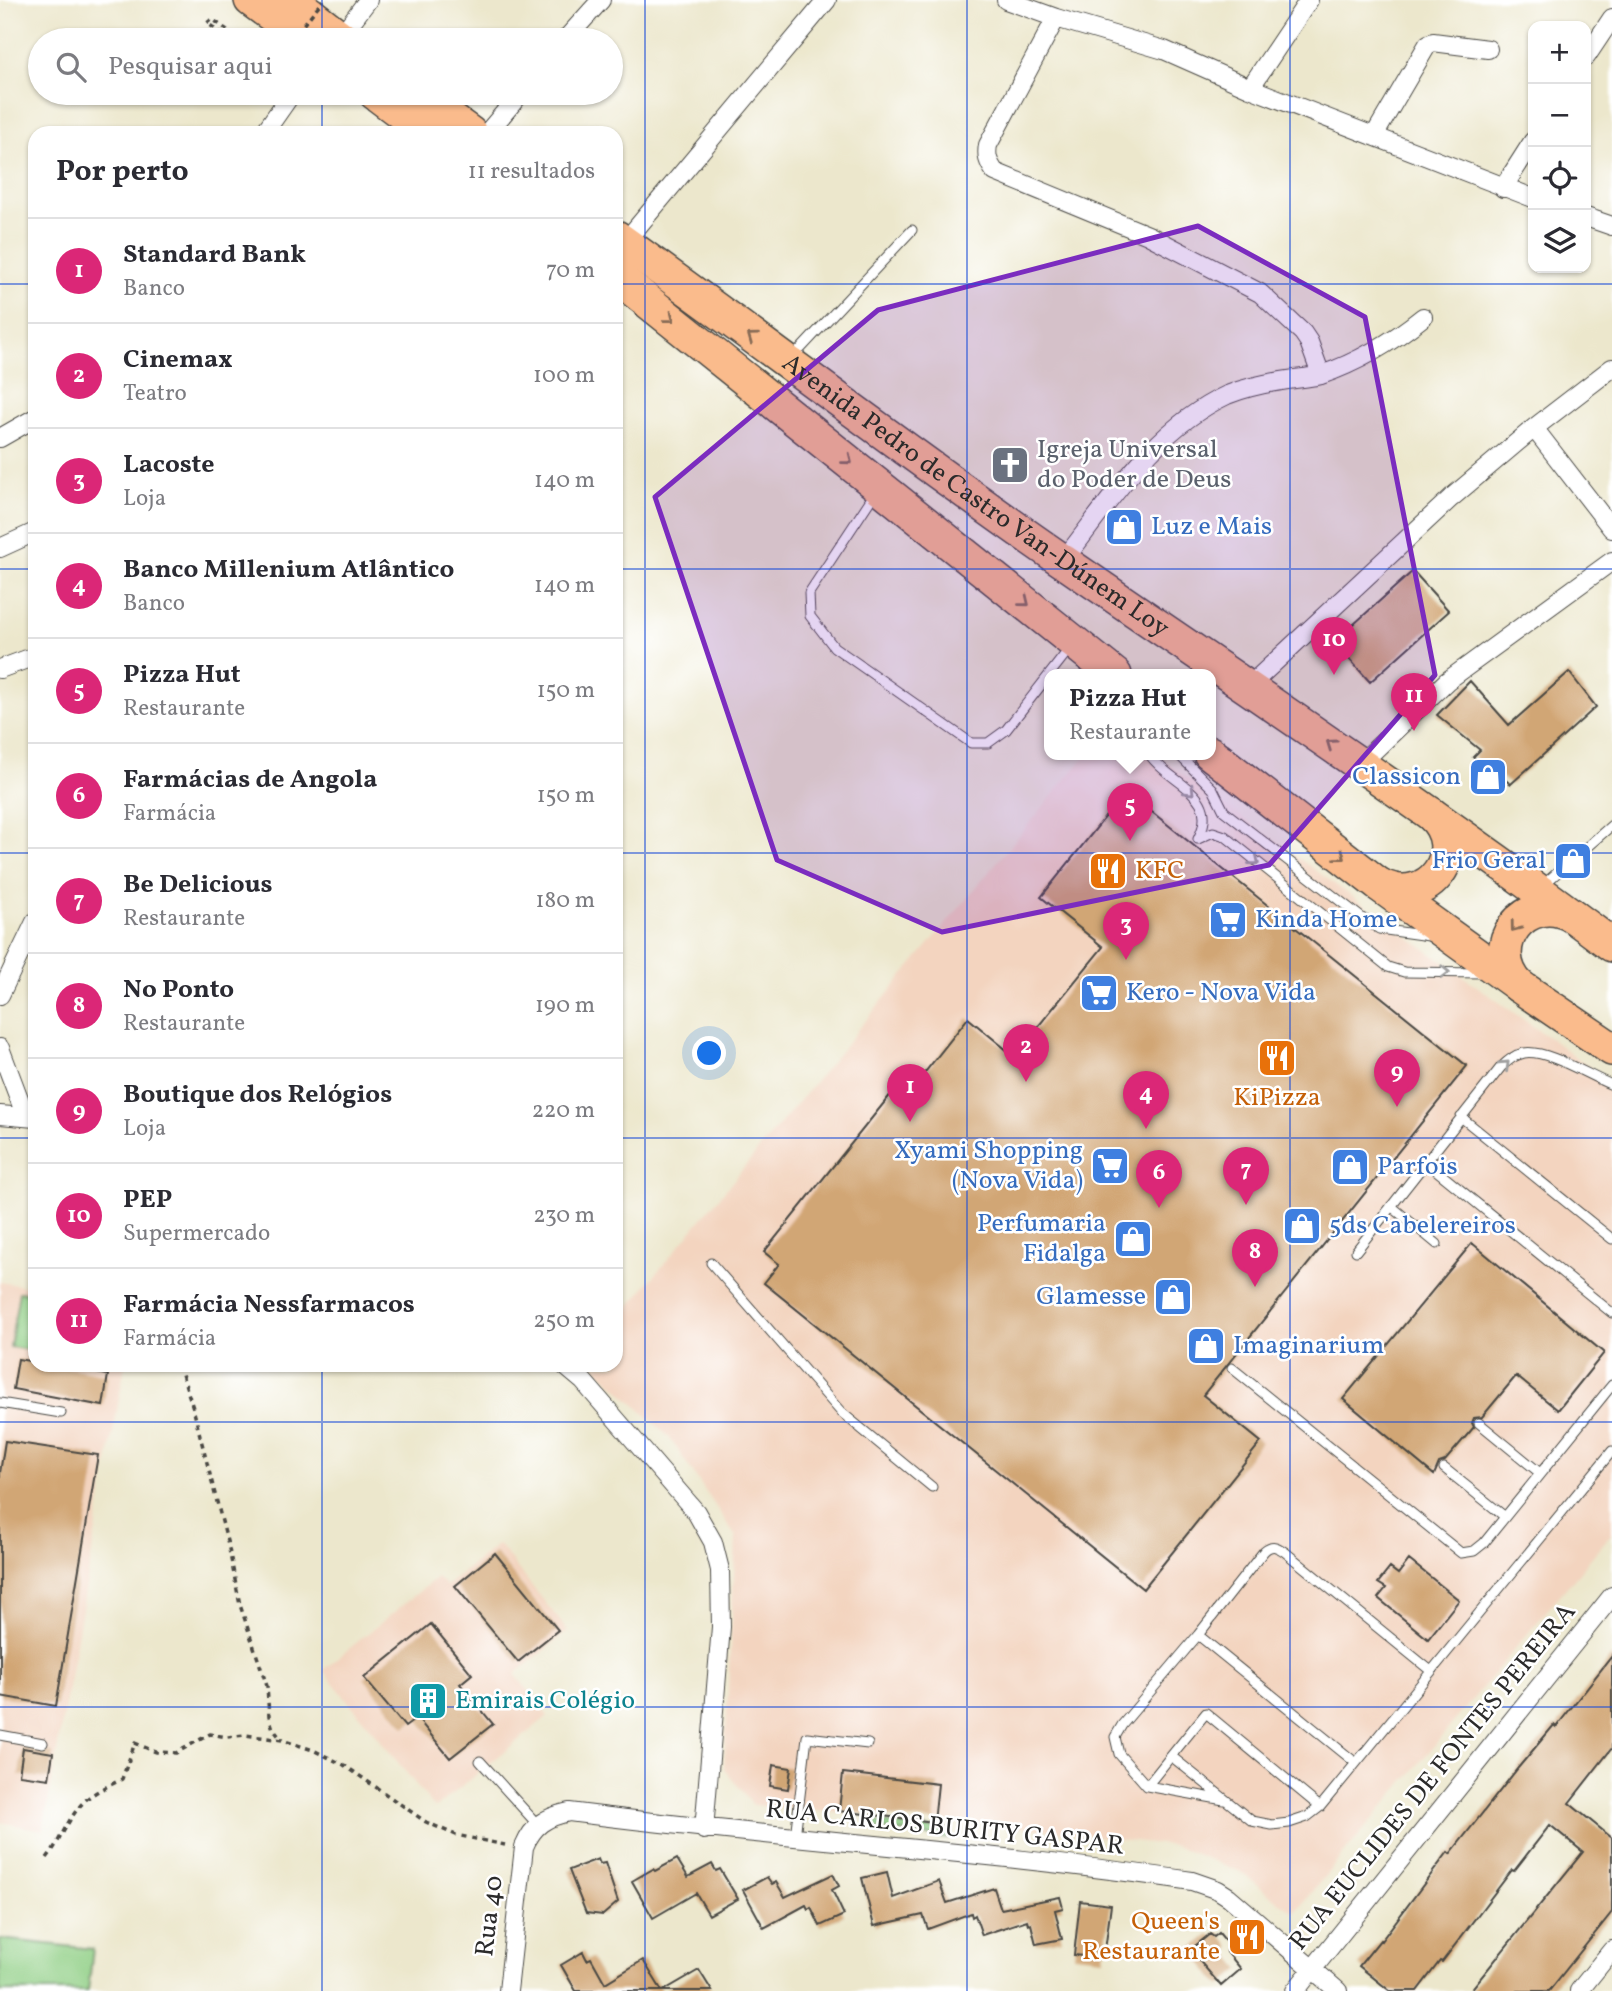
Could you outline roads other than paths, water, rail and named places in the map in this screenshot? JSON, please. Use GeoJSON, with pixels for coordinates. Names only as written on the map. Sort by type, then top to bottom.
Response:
{"type":"FeatureCollection","features":[{"type":"Feature","properties":{"kind":"highway"},"geometry":{"type":"LineString","coordinates":[[251,0],[290,28]]}},
{"type":"Feature","properties":{"kind":"highway"},"geometry":{"type":"LineString","coordinates":[[292,0],[328,28]]}},
{"type":"Feature","properties":{"kind":"highway"},"geometry":{"type":"LineString","coordinates":[[390,105],[419,126]]}},
{"type":"Feature","properties":{"kind":"highway"},"geometry":{"type":"LineString","coordinates":[[432,105],[460,126]]}},
{"type":"Feature","properties":{"kind":"highway","name":"Avenida Pedro de Castro Van-Dúnem Loy"},"geometry":{"type":"LineString","coordinates":[[623,242],[1063,561],[1428,811],[1612,945]]}},
{"type":"Feature","properties":{"kind":"highway","name":"Avenida Pedro de Castro Van-Dúnem Loy"},"geometry":{"type":"LineString","coordinates":[[623,282],[880,486],[1085,655],[1106,669]]}},
{"type":"Feature","properties":{"kind":"highway"},"geometry":{"type":"LineString","coordinates":[[1216,758],[1378,884],[1608,1049]]}},
{"type":"Feature","properties":{"kind":"highway"},"geometry":{"type":"LineString","coordinates":[[1378,884],[1391,890],[1413,890],[1432,881],[1441,870],[1447,849],[1445,835],[1438,821],[1428,811]]}},
{"type":"Feature","properties":{"kind":"highway"},"geometry":{"type":"LineString","coordinates":[[1514,982],[1506,961],[1506,946],[1514,925],[1539,910],[1554,909],[1575,917]]}},
{"type":"Feature","properties":{"kind":"street"},"geometry":{"type":"LineString","coordinates":[[349,28],[368,0]]}},
{"type":"Feature","properties":{"kind":"street"},"geometry":{"type":"LineString","coordinates":[[576,28],[601,0]]}},
{"type":"Feature","properties":{"kind":"street"},"geometry":{"type":"LineString","coordinates":[[623,237],[827,0]]}},
{"type":"Feature","properties":{"kind":"street"},"geometry":{"type":"LineString","coordinates":[[1006,0],[1051,10],[1164,50],[1250,88],[1528,196]]}},
{"type":"Feature","properties":{"kind":"street"},"geometry":{"type":"LineString","coordinates":[[1250,88],[1309,0]]}},
{"type":"Feature","properties":{"kind":"street"},"geometry":{"type":"LineString","coordinates":[[1051,10],[988,145],[986,156],[995,172],[1148,235],[1259,293],[1303,333],[1321,375]]}},
{"type":"Feature","properties":{"kind":"street"},"geometry":{"type":"LineString","coordinates":[[1591,50],[1612,18]]}},
{"type":"Feature","properties":{"kind":"street"},"geometry":{"type":"LineString","coordinates":[[1374,136],[1428,44],[1488,49]]}},
{"type":"Feature","properties":{"kind":"street"},"geometry":{"type":"LineString","coordinates":[[269,126],[284,105]]}},
{"type":"Feature","properties":{"kind":"street"},"geometry":{"type":"LineString","coordinates":[[493,126],[511,105]]}},
{"type":"Feature","properties":{"kind":"street"},"geometry":{"type":"LineString","coordinates":[[1503,188],[1529,147]]}},
{"type":"Feature","properties":{"kind":"street"},"geometry":{"type":"LineString","coordinates":[[1591,219],[1612,226]]}},
{"type":"Feature","properties":{"kind":"street"},"geometry":{"type":"LineString","coordinates":[[1063,561],[1135,468],[1161,439],[1194,414],[1227,395],[1259,384],[1321,375],[1368,355],[1397,338],[1423,317]]}},
{"type":"Feature","properties":{"kind":"street"},"geometry":{"type":"LineString","coordinates":[[1248,687],[1451,498],[1534,428],[1612,368]]}},
{"type":"Feature","properties":{"kind":"street"},"geometry":{"type":"LineString","coordinates":[[0,438],[28,422]]}},
{"type":"Feature","properties":{"kind":"street"},"geometry":{"type":"LineString","coordinates":[[1534,428],[1612,528]]}},
{"type":"Feature","properties":{"kind":"street"},"geometry":{"type":"LineString","coordinates":[[0,548],[28,535]]}},
{"type":"Feature","properties":{"kind":"street"},"geometry":{"type":"LineString","coordinates":[[1360,764],[1447,681],[1612,561]]}},
{"type":"Feature","properties":{"kind":"street"},"geometry":{"type":"LineString","coordinates":[[0,669],[28,659]]}},
{"type":"Feature","properties":{"kind":"street"},"geometry":{"type":"LineString","coordinates":[[0,995],[28,937]]}},
{"type":"Feature","properties":{"kind":"street"},"geometry":{"type":"LineString","coordinates":[[0,1048],[28,1113]]}},
{"type":"Feature","properties":{"kind":"street"},"geometry":{"type":"LineString","coordinates":[[0,1115],[28,1118]]}},
{"type":"Feature","properties":{"kind":"street"},"geometry":{"type":"LineString","coordinates":[[572,1372],[696,1512],[713,1542],[720,1570],[721,1627],[704,1830]]}},
{"type":"Feature","properties":{"kind":"street","name":"RUA EUCLIDES DE FONTES PEREIRA"},"geometry":{"type":"LineString","coordinates":[[1295,1991],[1612,1596]]}},
{"type":"Feature","properties":{"kind":"street","name":"RUA CARLOS BURITY GASPAR"},"geometry":{"type":"LineString","coordinates":[[537,1824],[554,1815],[569,1812],[704,1830],[795,1837],[1192,1881],[1229,1897],[1338,1991]]}},
{"type":"Feature","properties":{"kind":"street","name":"Rua 40"},"geometry":{"type":"LineString","coordinates":[[508,1991],[524,1847],[529,1833],[537,1824]]}},
{"type":"Feature","properties":{"kind":"street"},"geometry":{"type":"LineString","coordinates":[[1579,1991],[1612,1950]]}},
{"type":"Feature","properties":{"kind":"lane"},"geometry":{"type":"LineString","coordinates":[[787,363],[912,230]]}},
{"type":"Feature","properties":{"kind":"lane"},"geometry":{"type":"LineString","coordinates":[[880,486],[809,593],[810,615],[834,647],[971,743],[988,743],[1044,694]]}},
{"type":"Feature","properties":{"kind":"lane"},"geometry":{"type":"LineString","coordinates":[[1070,669],[1085,655]]}},
{"type":"Feature","properties":{"kind":"lane"},"geometry":{"type":"LineString","coordinates":[[1156,760],[1189,789],[1204,809],[1205,819],[1198,839],[1213,832],[1224,836],[1388,967],[1404,972],[1514,982]]}},
{"type":"Feature","properties":{"kind":"lane"},"geometry":{"type":"LineString","coordinates":[[1184,760],[1213,789],[1224,811],[1362,918],[1379,929],[1455,939]]}},
{"type":"Feature","properties":{"kind":"lane"},"geometry":{"type":"LineString","coordinates":[[1537,890],[1612,825]]}},
{"type":"Feature","properties":{"kind":"lane"},"geometry":{"type":"LineString","coordinates":[[1356,1251],[1501,1067],[1511,1058],[1525,1053],[1541,1053],[1612,1085]]}},
{"type":"Feature","properties":{"kind":"lane"},"geometry":{"type":"LineString","coordinates":[[1461,1117],[1612,1239]]}},
{"type":"Feature","properties":{"kind":"lane"},"geometry":{"type":"LineString","coordinates":[[1426,1162],[1612,1313]]}},
{"type":"Feature","properties":{"kind":"lane"},"geometry":{"type":"LineString","coordinates":[[1391,1206],[1437,1244]]}},
{"type":"Feature","properties":{"kind":"lane"},"geometry":{"type":"LineString","coordinates":[[711,1263],[841,1412],[932,1487]]}},
{"type":"Feature","properties":{"kind":"lane"},"geometry":{"type":"LineString","coordinates":[[1232,1368],[1461,1553],[1474,1551],[1484,1543],[1612,1385]]}},
{"type":"Feature","properties":{"kind":"lane"},"geometry":{"type":"LineString","coordinates":[[0,1403],[61,1413]]}},
{"type":"Feature","properties":{"kind":"lane"},"geometry":{"type":"LineString","coordinates":[[1479,1423],[1540,1473]]}},
{"type":"Feature","properties":{"kind":"lane"},"geometry":{"type":"LineString","coordinates":[[1171,1756],[1252,1821],[1272,1825],[1298,1820],[1320,1807],[1612,1451]]}},
{"type":"Feature","properties":{"kind":"lane"},"geometry":{"type":"LineString","coordinates":[[1444,1468],[1504,1516]]}},
{"type":"Feature","properties":{"kind":"lane"},"geometry":{"type":"LineString","coordinates":[[1227,1801],[1147,1786],[1119,1754],[1115,1737],[1122,1725],[1270,1546],[1276,1546],[1431,1671]]}},
{"type":"Feature","properties":{"kind":"lane"},"geometry":{"type":"LineString","coordinates":[[1198,1635],[1356,1763]]}},
{"type":"Feature","properties":{"kind":"lane"},"geometry":{"type":"LineString","coordinates":[[1147,1786],[1206,1713],[1320,1807]]}},
{"type":"Feature","properties":{"kind":"lane"},"geometry":{"type":"LineString","coordinates":[[0,1735],[43,1742]]}},
{"type":"Feature","properties":{"kind":"lane"},"geometry":{"type":"LineString","coordinates":[[795,1837],[807,1737],[868,1744]]}},
{"type":"Feature","properties":{"kind":"lane"},"geometry":{"type":"LineString","coordinates":[[480,1761],[537,1824]]}},
{"type":"Feature","properties":{"kind":"place","name":"Igreja Universal do Poder de Deus"},"geometry":{"type":"Point","coordinates":[1010,465]}},
{"type":"Feature","properties":{"kind":"place","name":"Luz e Mais"},"geometry":{"type":"Point","coordinates":[1124,527]}},
{"type":"Feature","properties":{"kind":"place","name":"PEP"},"geometry":{"type":"Point","coordinates":[1334,675]}},
{"type":"Feature","properties":{"kind":"place","name":"Farmácia Nessfarmacos"},"geometry":{"type":"Point","coordinates":[1414,731]}},
{"type":"Feature","properties":{"kind":"place","name":"Classicon"},"geometry":{"type":"Point","coordinates":[1488,777]}},
{"type":"Feature","properties":{"kind":"place","name":"Pizza Hut"},"geometry":{"type":"Point","coordinates":[1130,841]}},
{"type":"Feature","properties":{"kind":"place","name":"Frio Geral"},"geometry":{"type":"Point","coordinates":[1573,861]}},
{"type":"Feature","properties":{"kind":"place","name":"KFC"},"geometry":{"type":"Point","coordinates":[1108,871]}},
{"type":"Feature","properties":{"kind":"place","name":"Kinda Home"},"geometry":{"type":"Point","coordinates":[1228,920]}},
{"type":"Feature","properties":{"kind":"place","name":"Lacoste"},"geometry":{"type":"Point","coordinates":[1126,960]}},
{"type":"Feature","properties":{"kind":"place","name":"Kero - Nova Vida"},"geometry":{"type":"Point","coordinates":[1099,993]}},
{"type":"Feature","properties":{"kind":"place","name":"KiPizza"},"geometry":{"type":"Point","coordinates":[1277,1058]}},
{"type":"Feature","properties":{"kind":"place","name":"Cinemax"},"geometry":{"type":"Point","coordinates":[1026,1082]}},
{"type":"Feature","properties":{"kind":"place","name":"Boutique dos Relógios"},"geometry":{"type":"Point","coordinates":[1397,1107]}},
{"type":"Feature","properties":{"kind":"place","name":"Standard Bank"},"geometry":{"type":"Point","coordinates":[910,1122]}},
{"type":"Feature","properties":{"kind":"place","name":"Banco Millenium Atlântico"},"geometry":{"type":"Point","coordinates":[1146,1129]}},
{"type":"Feature","properties":{"kind":"place","name":"Xyami Shopping (Nova Vida)"},"geometry":{"type":"Point","coordinates":[1110,1166]}},
{"type":"Feature","properties":{"kind":"place","name":"Parfois"},"geometry":{"type":"Point","coordinates":[1350,1167]}},
{"type":"Feature","properties":{"kind":"place","name":"Be Delicious"},"geometry":{"type":"Point","coordinates":[1246,1205]}},
{"type":"Feature","properties":{"kind":"place","name":"Farmácias de Angola"},"geometry":{"type":"Point","coordinates":[1159,1208]}},
{"type":"Feature","properties":{"kind":"place","name":"5ds Cabelereiros"},"geometry":{"type":"Point","coordinates":[1302,1226]}},
{"type":"Feature","properties":{"kind":"place","name":"Perfumaria Fidalga"},"geometry":{"type":"Point","coordinates":[1133,1239]}},
{"type":"Feature","properties":{"kind":"place","name":"No Ponto"},"geometry":{"type":"Point","coordinates":[1255,1287]}},
{"type":"Feature","properties":{"kind":"place","name":"Glamesse"},"geometry":{"type":"Point","coordinates":[1173,1297]}},
{"type":"Feature","properties":{"kind":"place","name":"Imaginarium"},"geometry":{"type":"Point","coordinates":[1206,1346]}},
{"type":"Feature","properties":{"kind":"place","name":"Emirais Colégio"},"geometry":{"type":"Point","coordinates":[428,1701]}},
{"type":"Feature","properties":{"kind":"place","name":"Queen's Restaurante"},"geometry":{"type":"Point","coordinates":[1247,1937]}}]}
